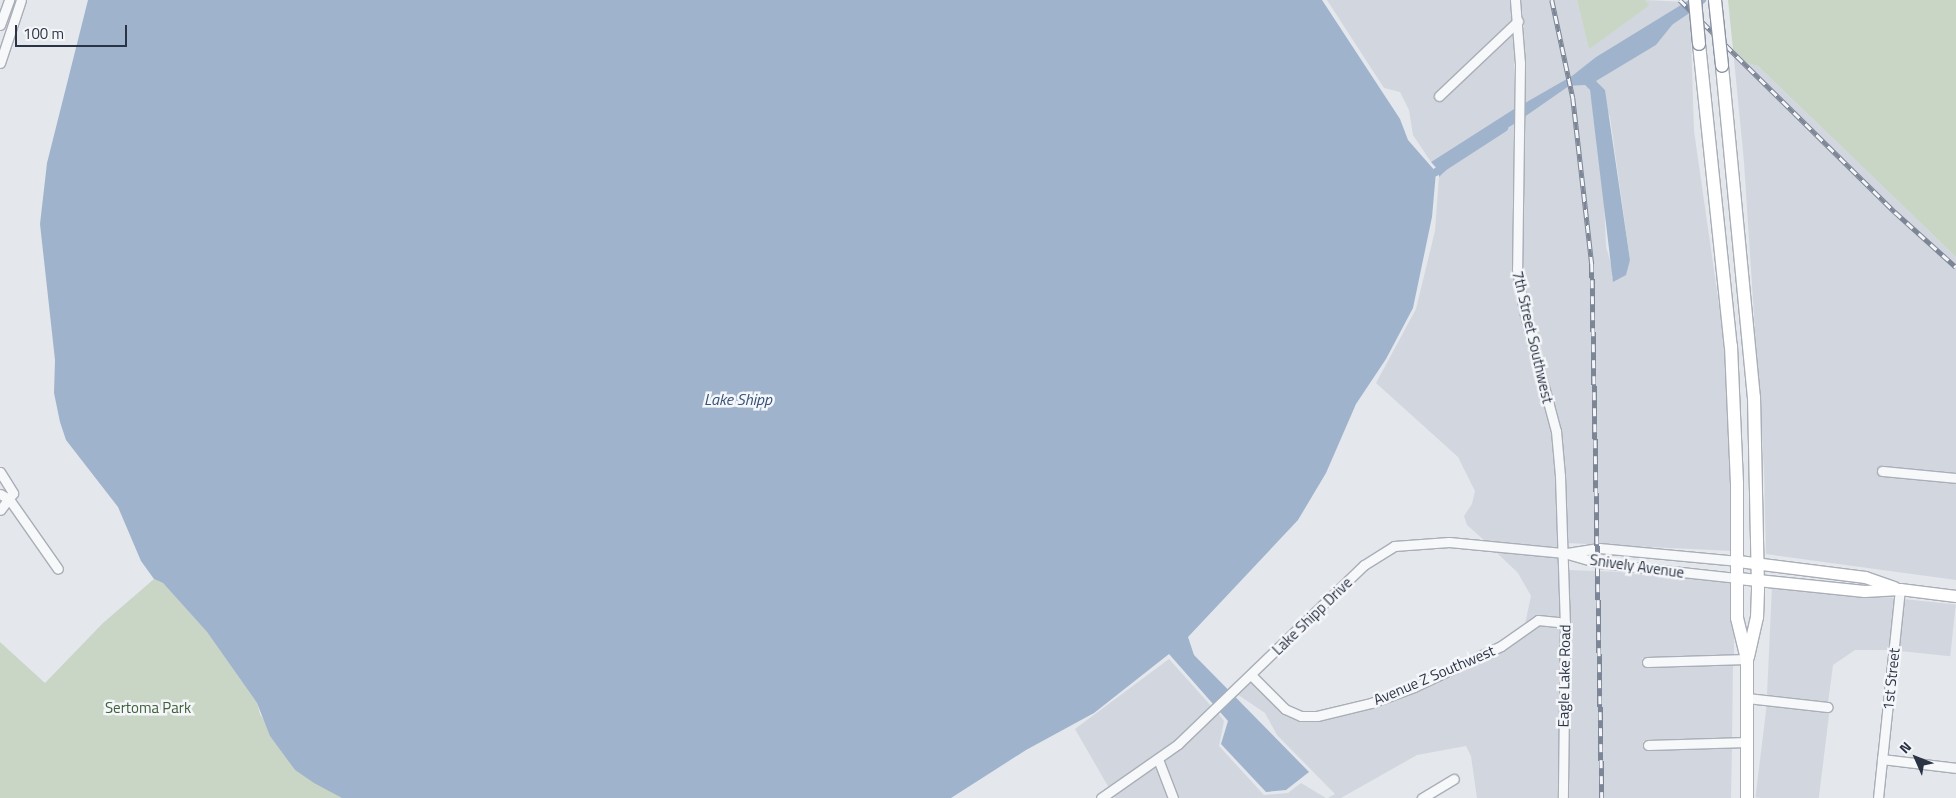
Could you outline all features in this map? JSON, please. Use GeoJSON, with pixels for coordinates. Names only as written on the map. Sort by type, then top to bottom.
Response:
{"type":"FeatureCollection","features":[{"type":"Feature","properties":{"kind":"highway"},"geometry":{"type":"LineString","coordinates":[[1695,0],[1731,346],[1738,561],[1737,618],[1747,659]]}},
{"type":"Feature","properties":{"kind":"highway"},"geometry":{"type":"LineString","coordinates":[[1715,0],[1754,387],[1758,581],[1757,617],[1747,659],[1747,798]]}},
{"type":"Feature","properties":{"kind":"main road","name":"Snively Avenue"},"geometry":{"type":"LineString","coordinates":[[1738,561],[1865,576],[1900,589]]}},
{"type":"Feature","properties":{"kind":"main road","name":"Snively Avenue"},"geometry":{"type":"LineString","coordinates":[[1738,578],[1864,591],[1900,589],[1956,596]]}},
{"type":"Feature","properties":{"kind":"street"},"geometry":{"type":"LineString","coordinates":[[0,25],[9,0]]}},
{"type":"Feature","properties":{"kind":"street"},"geometry":{"type":"LineString","coordinates":[[0,63],[21,0]]}},
{"type":"Feature","properties":{"kind":"street","name":"7th Street Southwest"},"geometry":{"type":"LineString","coordinates":[[1515,0],[1518,21],[1520,89],[1517,268],[1524,311],[1556,431],[1564,553]]}},
{"type":"Feature","properties":{"kind":"street"},"geometry":{"type":"LineString","coordinates":[[1440,96],[1518,21]]}},
{"type":"Feature","properties":{"kind":"street"},"geometry":{"type":"LineString","coordinates":[[1882,471],[1956,478]]}},
{"type":"Feature","properties":{"kind":"street"},"geometry":{"type":"LineString","coordinates":[[0,472],[13,493],[0,510]]}},
{"type":"Feature","properties":{"kind":"street"},"geometry":{"type":"LineString","coordinates":[[0,494],[9,500],[58,569]]}},
{"type":"Feature","properties":{"kind":"street","name":"Lake Shipp Drive"},"geometry":{"type":"LineString","coordinates":[[1102,798],[1158,759],[1208,716],[1364,565],[1394,546],[1449,542],[1564,553]]}},
{"type":"Feature","properties":{"kind":"street","name":"Snively Avenue"},"geometry":{"type":"LineString","coordinates":[[1564,553],[1599,548],[1738,561]]}},
{"type":"Feature","properties":{"kind":"street","name":"Snively Avenue"},"geometry":{"type":"LineString","coordinates":[[1564,553],[1599,563],[1738,578]]}},
{"type":"Feature","properties":{"kind":"street","name":"Eagle Lake Road"},"geometry":{"type":"LineString","coordinates":[[1563,798],[1564,553]]}},
{"type":"Feature","properties":{"kind":"street","name":"1st Street"},"geometry":{"type":"LineString","coordinates":[[1878,798],[1900,589]]}},
{"type":"Feature","properties":{"kind":"street","name":"Avenue Z Southwest"},"geometry":{"type":"LineString","coordinates":[[1247,679],[1285,709],[1301,716],[1317,716],[1371,703],[1414,687],[1501,646],[1538,620],[1565,623]]}},
{"type":"Feature","properties":{"kind":"street"},"geometry":{"type":"LineString","coordinates":[[1647,662],[1747,659]]}},
{"type":"Feature","properties":{"kind":"street"},"geometry":{"type":"LineString","coordinates":[[1747,698],[1787,700],[1827,707]]}},
{"type":"Feature","properties":{"kind":"street"},"geometry":{"type":"LineString","coordinates":[[1648,745],[1747,742]]}},
{"type":"Feature","properties":{"kind":"street"},"geometry":{"type":"LineString","coordinates":[[1158,759],[1173,798]]}},
{"type":"Feature","properties":{"kind":"street"},"geometry":{"type":"LineString","coordinates":[[1882,759],[1956,768]]}},
{"type":"Feature","properties":{"kind":"street"},"geometry":{"type":"LineString","coordinates":[[1422,798],[1454,779]]}},
{"type":"Feature","properties":{"kind":"shaded area"},"geometry":{"type":"Polygon","coordinates":[[[1327,0],[1511,0],[1514,19],[1434,96],[1440,102],[1514,30],[1514,109],[1431,162],[1413,135],[1409,110],[1400,92],[1384,88],[1327,0]]]}},
{"type":"Feature","properties":{"kind":"shaded area"},"geometry":{"type":"Polygon","coordinates":[[[1520,0],[1577,0],[1589,48],[1650,5],[1645,0],[1686,2],[1596,57],[1572,77],[1523,104],[1524,22],[1520,0]]]}},
{"type":"Feature","properties":{"kind":"shaded area"},"geometry":{"type":"Polygon","coordinates":[[[1690,8],[1694,131],[1727,361],[1733,551],[1567,543],[1564,477],[1521,268],[1523,118],[1569,86],[1585,85],[1590,90],[1603,180],[1606,247],[1614,274],[1611,278],[1621,277],[1630,260],[1610,117],[1595,81],[1656,45],[1681,14],[1690,8]]]}},
{"type":"Feature","properties":{"kind":"shaded area"},"geometry":{"type":"Polygon","coordinates":[[[1733,49],[1747,63],[1758,66],[1956,257],[1956,474],[1878,467],[1879,475],[1956,483],[1956,580],[1766,554],[1764,469],[1744,162],[1733,49]]]}},
{"type":"Feature","properties":{"kind":"shaded area"},"geometry":{"type":"Polygon","coordinates":[[[1514,124],[1513,268],[1531,357],[1552,431],[1560,549],[1485,541],[1467,525],[1464,516],[1472,504],[1475,491],[1458,457],[1376,383],[1416,309],[1435,231],[1439,177],[1460,157],[1514,124]]]}},
{"type":"Feature","properties":{"kind":"shaded area"},"geometry":{"type":"Polygon","coordinates":[[[1495,551],[1560,557],[1561,618],[1538,616],[1525,624],[1531,596],[1518,573],[1495,551]]]}},
{"type":"Feature","properties":{"kind":"shaded area"},"geometry":{"type":"Polygon","coordinates":[[[1568,570],[1651,573],[1734,582],[1734,655],[1642,658],[1644,666],[1733,664],[1732,739],[1643,741],[1645,749],[1732,747],[1731,798],[1567,798],[1568,570]]]}},
{"type":"Feature","properties":{"kind":"shaded area"},"geometry":{"type":"Polygon","coordinates":[[[1772,586],[1895,598],[1890,650],[1855,650],[1833,665],[1828,703],[1767,695],[1772,586]]]}},
{"type":"Feature","properties":{"kind":"shaded area"},"geometry":{"type":"Polygon","coordinates":[[[1903,599],[1956,605],[1950,656],[1898,651],[1903,599]]]}},
{"type":"Feature","properties":{"kind":"shaded area"},"geometry":{"type":"Polygon","coordinates":[[[1539,624],[1561,627],[1559,798],[1477,798],[1471,756],[1466,746],[1417,755],[1341,798],[1328,798],[1335,794],[1277,735],[1265,713],[1237,694],[1251,681],[1282,712],[1301,720],[1349,714],[1416,691],[1503,650],[1539,624]]]}},
{"type":"Feature","properties":{"kind":"shaded area"},"geometry":{"type":"Polygon","coordinates":[[[1169,659],[1212,707],[1175,741],[1109,788],[1075,729],[1169,659]]]}},
{"type":"Feature","properties":{"kind":"shaded area"},"geometry":{"type":"Polygon","coordinates":[[[1767,703],[1830,711],[1819,798],[1755,797],[1767,703]]]}},
{"type":"Feature","properties":{"kind":"shaded area"},"geometry":{"type":"Polygon","coordinates":[[[1218,713],[1224,721],[1219,746],[1264,795],[1288,793],[1301,783],[1326,798],[1177,798],[1163,761],[1218,713]]]}},
{"type":"Feature","properties":{"kind":"shaded area"},"geometry":{"type":"Polygon","coordinates":[[[1157,766],[1169,798],[1115,798],[1113,795],[1157,766]]]}},
{"type":"Feature","properties":{"kind":"green space"},"geometry":{"type":"Polygon","coordinates":[[[1577,0],[1645,0],[1650,5],[1589,49],[1577,0]]]}},
{"type":"Feature","properties":{"kind":"green space"},"geometry":{"type":"Polygon","coordinates":[[[1728,0],[1956,0],[1956,257],[1758,66],[1747,63],[1733,49],[1728,0]]]}},
{"type":"Feature","properties":{"kind":"green space","name":"Sertoma Park"},"geometry":{"type":"Polygon","coordinates":[[[154,579],[163,583],[207,632],[257,703],[260,714],[295,770],[342,798],[0,798],[0,642],[45,683],[103,623],[154,579]]]}},
{"type":"Feature","properties":{"kind":"water","name":"Lake Shipp"},"geometry":{"type":"Polygon","coordinates":[[[88,0],[1322,0],[1400,119],[1408,140],[1436,172],[1432,217],[1413,308],[1386,359],[1356,404],[1326,473],[1298,520],[1188,637],[1194,655],[1309,772],[1286,790],[1266,792],[1221,744],[1228,721],[1169,654],[1094,713],[1026,750],[951,798],[342,798],[314,783],[295,770],[270,736],[257,703],[207,632],[163,583],[154,579],[141,561],[118,507],[66,440],[60,422],[54,393],[55,360],[40,224],[47,163],[88,0]]]}},
{"type":"Feature","properties":{"kind":"water"},"geometry":{"type":"Polygon","coordinates":[[[1689,0],[1691,7],[1681,14],[1656,45],[1596,81],[1605,90],[1630,260],[1626,275],[1613,282],[1590,90],[1585,85],[1569,86],[1523,118],[1523,104],[1572,76],[1596,57],[1689,0]]]}},
{"type":"Feature","properties":{"kind":"water"},"geometry":{"type":"Polygon","coordinates":[[[1514,109],[1514,124],[1460,157],[1439,177],[1439,171],[1431,162],[1514,109]]]}},
{"type":"Feature","properties":{"kind":"waterway"},"geometry":{"type":"LineString","coordinates":[[1669,22],[1702,0]]}},
{"type":"Feature","properties":{"kind":"waterway"},"geometry":{"type":"LineString","coordinates":[[1436,172],[1504,128]]}},
{"type":"Feature","properties":{"kind":"railway"},"geometry":{"type":"LineString","coordinates":[[1552,0],[1573,98],[1592,264],[1602,798]]}},
{"type":"Feature","properties":{"kind":"railway"},"geometry":{"type":"LineString","coordinates":[[1680,0],[1895,212],[1956,267]]}}]}
